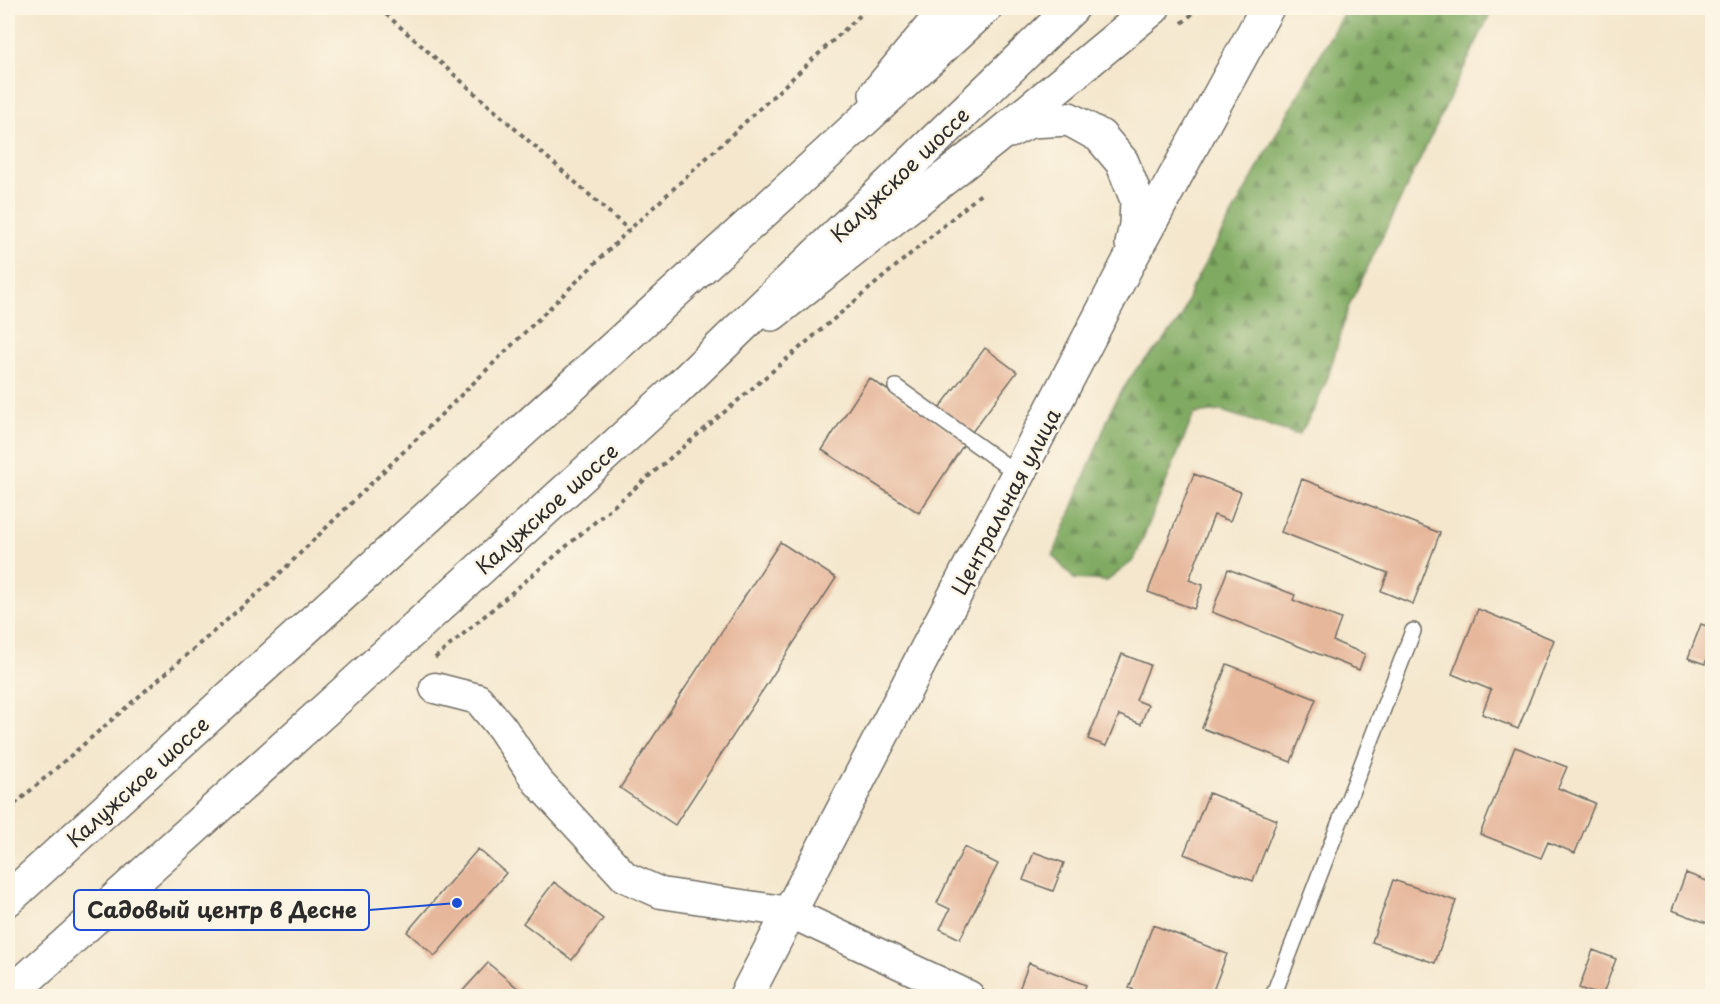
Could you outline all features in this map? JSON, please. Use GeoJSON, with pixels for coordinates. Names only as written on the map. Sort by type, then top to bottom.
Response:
{"type":"FeatureCollection","features":[{"type":"Feature","properties":{"kind":"main road"},"geometry":{"type":"LineString","coordinates":[[829,152],[947,8]]}},
{"type":"Feature","properties":{"kind":"main road","name":"Калужское шоссе"},"geometry":{"type":"LineString","coordinates":[[8,899],[985,8]]}},
{"type":"Feature","properties":{"kind":"main road","name":"Калужское шоссе"},"geometry":{"type":"LineString","coordinates":[[8,996],[674,392],[1072,8]]}},
{"type":"Feature","properties":{"kind":"main road","name":"Центральная улица"},"geometry":{"type":"LineString","coordinates":[[746,996],[1128,263],[1267,8]]}},
{"type":"Feature","properties":{"kind":"main road"},"geometry":{"type":"LineString","coordinates":[[674,392],[993,140],[1163,19]]}},
{"type":"Feature","properties":{"kind":"main road"},"geometry":{"type":"LineString","coordinates":[[993,140],[1030,122],[1069,119],[1100,136],[1122,162],[1137,200],[1136,225],[1128,263]]}},
{"type":"Feature","properties":{"kind":"street"},"geometry":{"type":"LineString","coordinates":[[433,675],[478,699],[502,729],[537,781],[625,877],[661,893],[789,912],[969,996]]}},
{"type":"Feature","properties":{"kind":"lane"},"geometry":{"type":"LineString","coordinates":[[896,387],[1019,475]]}},
{"type":"Feature","properties":{"kind":"lane"},"geometry":{"type":"LineString","coordinates":[[874,751],[936,610]]}},
{"type":"Feature","properties":{"kind":"lane"},"geometry":{"type":"LineString","coordinates":[[1273,996],[1413,631]]}},
{"type":"Feature","properties":{"kind":"path"},"geometry":{"type":"LineString","coordinates":[[379,8],[629,230]]}},
{"type":"Feature","properties":{"kind":"path"},"geometry":{"type":"LineString","coordinates":[[8,810],[273,580],[629,230],[868,8]]}},
{"type":"Feature","properties":{"kind":"path"},"geometry":{"type":"LineString","coordinates":[[1163,19],[1199,8]]}},
{"type":"Feature","properties":{"kind":"path"},"geometry":{"type":"LineString","coordinates":[[433,675],[987,189]]}},
{"type":"Feature","properties":{"kind":"green space"},"geometry":{"type":"Polygon","coordinates":[[[1346,8],[1493,8],[1348,308],[1328,377],[1315,408],[1299,435],[1221,411],[1194,414],[1134,560],[1107,581],[1074,579],[1053,556],[1115,401],[1137,368],[1161,344],[1182,317],[1192,287],[1346,8]]]}},
{"type":"Feature","properties":{"kind":"building"},"geometry":{"type":"Polygon","coordinates":[[[985,348],[1017,372],[969,436],[937,411],[985,348]]]}},
{"type":"Feature","properties":{"kind":"building"},"geometry":{"type":"Polygon","coordinates":[[[869,378],[966,441],[919,513],[822,450],[869,378]]]}},
{"type":"Feature","properties":{"kind":"building"},"geometry":{"type":"Polygon","coordinates":[[[1194,474],[1241,492],[1230,521],[1214,515],[1189,580],[1203,585],[1194,609],[1148,592],[1194,474]]]}},
{"type":"Feature","properties":{"kind":"building"},"geometry":{"type":"Polygon","coordinates":[[[1302,479],[1440,533],[1413,604],[1381,591],[1388,573],[1281,532],[1302,479]]]}},
{"type":"Feature","properties":{"kind":"building"},"geometry":{"type":"Polygon","coordinates":[[[780,542],[836,578],[675,825],[620,788],[780,542]]]}},
{"type":"Feature","properties":{"kind":"building"},"geometry":{"type":"Polygon","coordinates":[[[1228,569],[1295,595],[1293,600],[1341,619],[1333,641],[1365,654],[1359,670],[1212,612],[1228,569]]]}},
{"type":"Feature","properties":{"kind":"building"},"geometry":{"type":"Polygon","coordinates":[[[1478,609],[1554,640],[1518,729],[1482,714],[1491,690],[1452,674],[1478,609]]]}},
{"type":"Feature","properties":{"kind":"building"},"geometry":{"type":"Polygon","coordinates":[[[1701,624],[1712,628],[1712,645],[1705,664],[1688,658],[1701,624]]]}},
{"type":"Feature","properties":{"kind":"building"},"geometry":{"type":"Polygon","coordinates":[[[1122,654],[1150,665],[1136,700],[1148,705],[1141,724],[1119,715],[1106,746],[1088,739],[1122,654]]]}},
{"type":"Feature","properties":{"kind":"building"},"geometry":{"type":"Polygon","coordinates":[[[1227,664],[1316,699],[1291,762],[1202,728],[1227,664]]]}},
{"type":"Feature","properties":{"kind":"building"},"geometry":{"type":"Polygon","coordinates":[[[1515,747],[1567,767],[1558,788],[1595,803],[1575,853],[1548,842],[1541,858],[1480,834],[1515,747]]]}},
{"type":"Feature","properties":{"kind":"building"},"geometry":{"type":"Polygon","coordinates":[[[1209,793],[1277,820],[1253,881],[1184,854],[1209,793]]]}},
{"type":"Feature","properties":{"kind":"building"},"geometry":{"type":"Polygon","coordinates":[[[964,847],[998,864],[960,939],[940,929],[950,909],[937,903],[964,847]]]}},
{"type":"Feature","properties":{"kind":"building"},"geometry":{"type":"Polygon","coordinates":[[[478,849],[506,873],[435,956],[407,932],[478,849]]]}},
{"type":"Feature","properties":{"kind":"building"},"geometry":{"type":"Polygon","coordinates":[[[1034,852],[1064,863],[1053,891],[1023,880],[1034,852]]]}},
{"type":"Feature","properties":{"kind":"building"},"geometry":{"type":"Polygon","coordinates":[[[1686,873],[1712,883],[1712,925],[1672,910],[1686,873]]]}},
{"type":"Feature","properties":{"kind":"building"},"geometry":{"type":"Polygon","coordinates":[[[1393,880],[1456,901],[1435,963],[1372,942],[1393,880]]]}},
{"type":"Feature","properties":{"kind":"building"},"geometry":{"type":"Polygon","coordinates":[[[554,882],[603,919],[572,960],[523,923],[554,882]]]}},
{"type":"Feature","properties":{"kind":"building"},"geometry":{"type":"Polygon","coordinates":[[[1153,925],[1227,954],[1211,996],[1151,996],[1129,988],[1153,925]]]}},
{"type":"Feature","properties":{"kind":"building"},"geometry":{"type":"Polygon","coordinates":[[[1593,950],[1616,959],[1602,996],[1579,988],[1593,950]]]}},
{"type":"Feature","properties":{"kind":"building"},"geometry":{"type":"Polygon","coordinates":[[[488,963],[527,996],[458,996],[488,963]]]}},
{"type":"Feature","properties":{"kind":"building"},"geometry":{"type":"Polygon","coordinates":[[[1029,963],[1086,985],[1082,996],[1017,995],[1029,963]]]}},
{"type":"Feature","properties":{"kind":"place","name":"Садовый центр в Десне"},"geometry":{"type":"Point","coordinates":[457,903]}}]}
